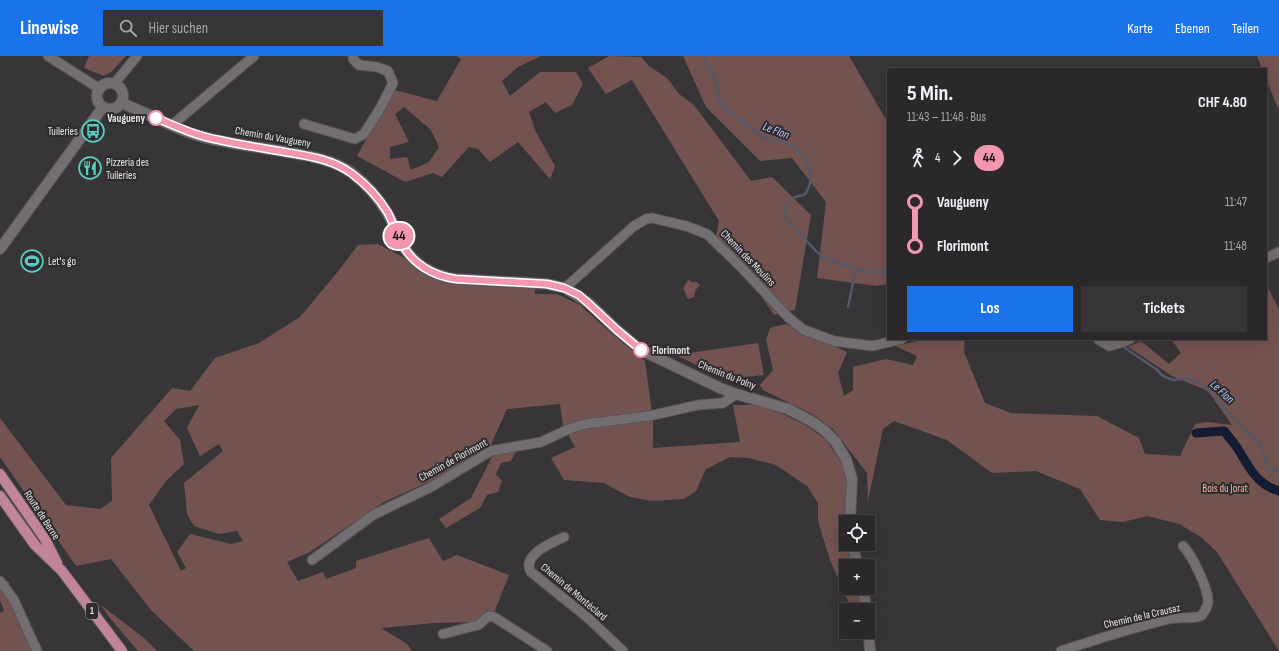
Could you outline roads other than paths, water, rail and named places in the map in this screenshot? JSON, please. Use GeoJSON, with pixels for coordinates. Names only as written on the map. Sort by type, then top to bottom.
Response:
{"type":"FeatureCollection","features":[{"type":"Feature","properties":{"kind":"main road","name":"Route de Berne"},"geometry":{"type":"LineString","coordinates":[[0,474],[45,540],[62,571],[122,651]]}},
{"type":"Feature","properties":{"kind":"main road","name":"Route de Berne"},"geometry":{"type":"LineString","coordinates":[[0,496],[35,545],[62,571]]}},
{"type":"Feature","properties":{"kind":"street"},"geometry":{"type":"LineString","coordinates":[[48,56],[100,89]]}},
{"type":"Feature","properties":{"kind":"street"},"geometry":{"type":"LineString","coordinates":[[114,84],[137,56]]}},
{"type":"Feature","properties":{"kind":"street"},"geometry":{"type":"LineString","coordinates":[[172,125],[254,56]]}},
{"type":"Feature","properties":{"kind":"street"},"geometry":{"type":"LineString","coordinates":[[304,124],[355,139],[364,134],[381,107],[392,83],[388,71],[377,67],[359,65],[353,56]]}},
{"type":"Feature","properties":{"kind":"street"},"geometry":{"type":"LineString","coordinates":[[106,84],[114,84],[118,86],[122,92],[123,96],[121,104],[115,108],[103,107],[100,104],[98,96],[100,89],[106,84]]}},
{"type":"Feature","properties":{"kind":"street","name":"Chemin du Vaugueny"},"geometry":{"type":"LineString","coordinates":[[121,104],[193,134],[218,140],[315,157],[345,169],[362,181],[382,204],[389,215],[403,245],[412,258],[420,266],[434,274],[456,279],[547,284],[564,288]]}},
{"type":"Feature","properties":{"kind":"street"},"geometry":{"type":"LineString","coordinates":[[0,249],[103,107]]}},
{"type":"Feature","properties":{"kind":"street","name":"Chemin des Moulins"},"geometry":{"type":"LineString","coordinates":[[564,288],[634,226],[646,219],[658,219],[695,228],[707,234],[738,264],[789,318],[804,330],[834,341],[872,346],[898,340]]}},
{"type":"Feature","properties":{"kind":"street"},"geometry":{"type":"LineString","coordinates":[[1267,258],[1279,252]]}},
{"type":"Feature","properties":{"kind":"street","name":"Chemin du Polny"},"geometry":{"type":"LineString","coordinates":[[564,288],[579,295],[641,350],[736,394],[788,409],[824,430],[834,441],[846,459],[851,475],[852,490],[850,515]]}},
{"type":"Feature","properties":{"kind":"street"},"geometry":{"type":"LineString","coordinates":[[1100,340],[1109,346],[1127,341]]}},
{"type":"Feature","properties":{"kind":"street","name":"Chemin de Florimont"},"geometry":{"type":"LineString","coordinates":[[312,560],[373,515],[431,487],[491,451],[541,442],[585,424],[649,416],[698,405],[723,403],[736,394]]}},
{"type":"Feature","properties":{"kind":"street","name":"Chemin de Montéclard"},"geometry":{"type":"LineString","coordinates":[[564,537],[539,550],[530,562],[529,568],[531,572],[588,618],[623,651]]}},
{"type":"Feature","properties":{"kind":"street","name":"Chemin de la Crausaz"},"geometry":{"type":"LineString","coordinates":[[1061,651],[1132,629],[1175,618],[1196,618],[1203,614],[1208,601],[1206,592],[1190,555],[1183,546]]}},
{"type":"Feature","properties":{"kind":"street"},"geometry":{"type":"LineString","coordinates":[[0,581],[14,600],[37,651]]}},
{"type":"Feature","properties":{"kind":"street"},"geometry":{"type":"LineString","coordinates":[[443,634],[478,625],[489,616],[494,617],[547,651]]}},
{"type":"Feature","properties":{"kind":"street"},"geometry":{"type":"LineString","coordinates":[[869,639],[870,651]]}},
{"type":"Feature","properties":{"kind":"waterway","name":"Le Flon"},"geometry":{"type":"LineString","coordinates":[[703,56],[717,83],[720,103],[760,136],[792,146],[796,148],[805,158],[811,174],[809,187],[804,195],[795,197],[788,201],[785,208],[785,218],[823,257],[866,272],[887,272]]}},
{"type":"Feature","properties":{"kind":"waterway"},"geometry":{"type":"LineString","coordinates":[[848,307],[856,269]]}},
{"type":"Feature","properties":{"kind":"waterway","name":"Le Flon"},"geometry":{"type":"LineString","coordinates":[[1122,346],[1156,369],[1163,376],[1173,380],[1189,378],[1206,388],[1245,430],[1260,443],[1266,462],[1270,468],[1279,471]]}},
{"type":"Feature","properties":{"kind":"waterway"},"geometry":{"type":"LineString","coordinates":[[1196,433],[1224,431],[1259,480],[1271,488],[1279,491]]}},
{"type":"Feature","properties":{"kind":"place","name":"Vaugueny"},"geometry":{"type":"Point","coordinates":[156,118]}},
{"type":"Feature","properties":{"kind":"place","name":"Tuileries"},"geometry":{"type":"Point","coordinates":[93,131]}},
{"type":"Feature","properties":{"kind":"place","name":"Pizzeria des Tuileries"},"geometry":{"type":"Point","coordinates":[90,168]}},
{"type":"Feature","properties":{"kind":"place","name":"Let's go"},"geometry":{"type":"Point","coordinates":[32,261]}},
{"type":"Feature","properties":{"kind":"place","name":"Florimont"},"geometry":{"type":"Point","coordinates":[641,350]}},
{"type":"Feature","properties":{"kind":"park label","name":"Bois du Jorat"},"geometry":{"type":"Point","coordinates":[1225,488]}}]}
